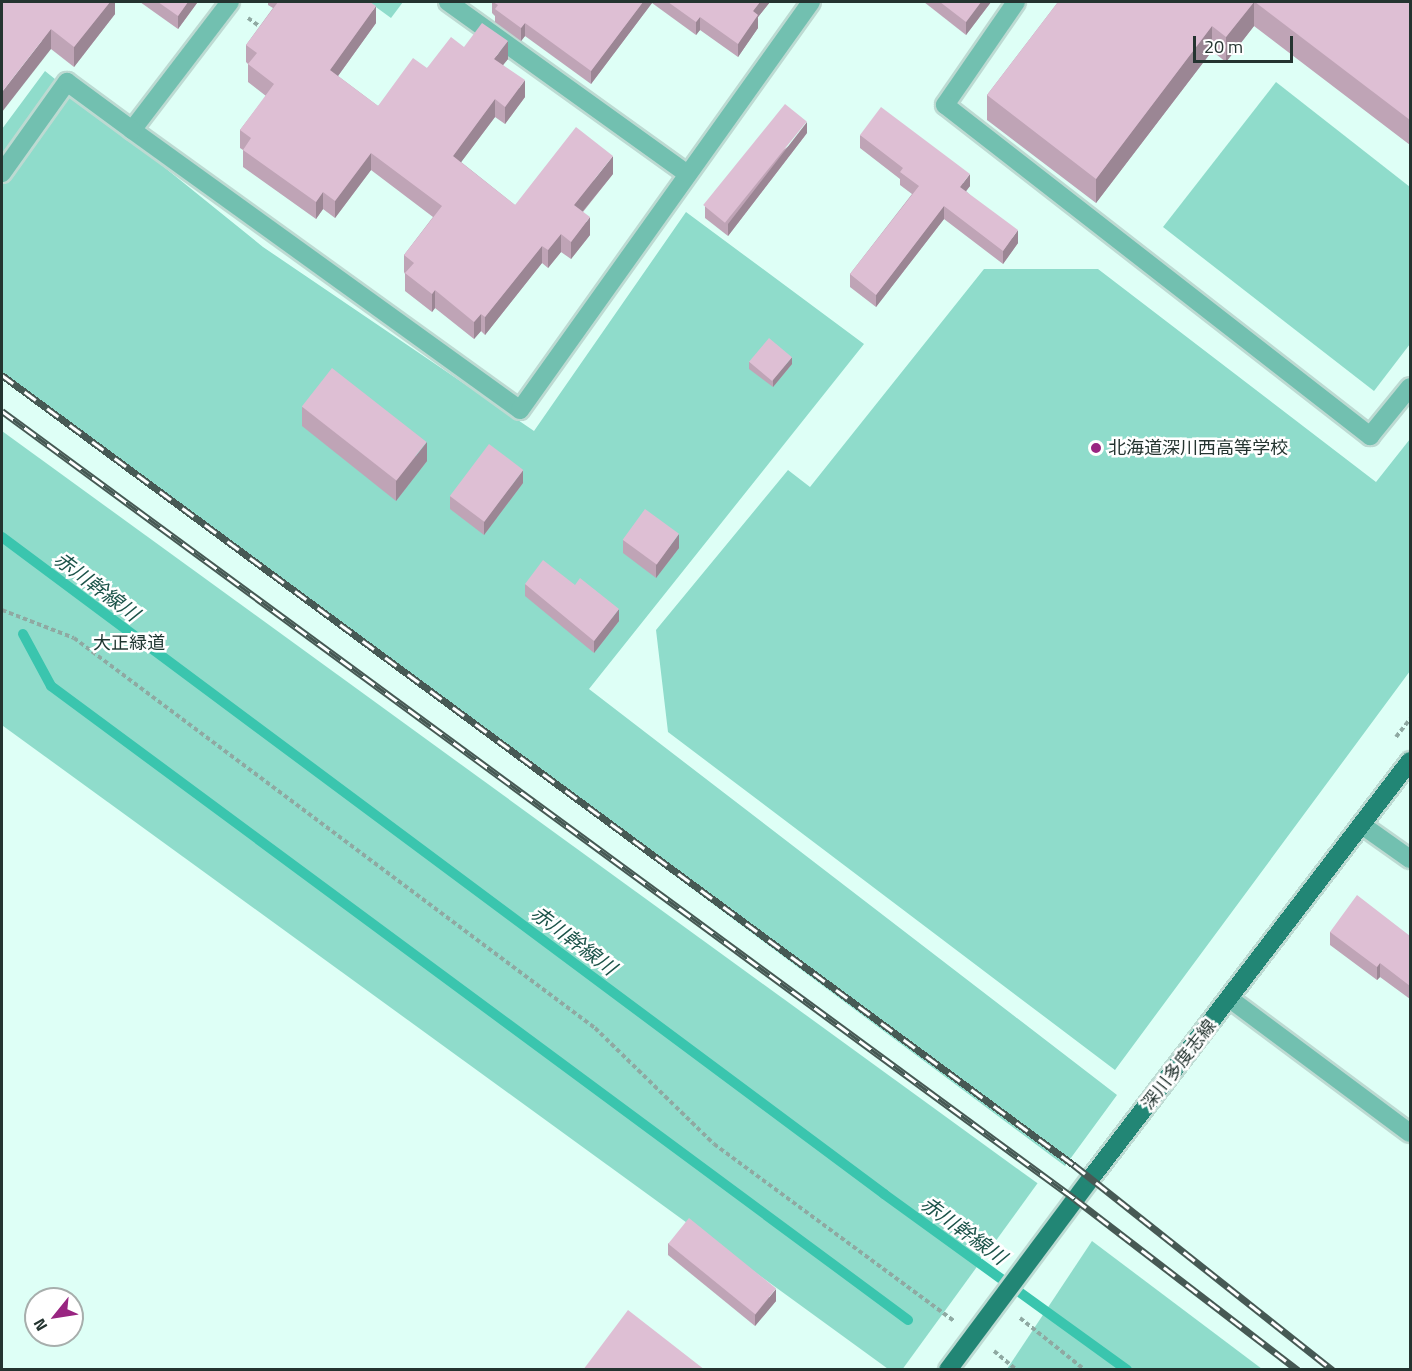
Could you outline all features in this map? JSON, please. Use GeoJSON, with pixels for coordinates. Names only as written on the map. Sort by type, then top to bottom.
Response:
{"type":"FeatureCollection","features":[{"type":"Feature","properties":{"kind":"main road","name":"深川多度志線"},"geometry":{"type":"LineString","coordinates":[[948,1370],[1091,1178],[1410,761]]}},
{"type":"Feature","properties":{"kind":"street"},"geometry":{"type":"LineString","coordinates":[[448,2],[687,174]]}},
{"type":"Feature","properties":{"kind":"street"},"geometry":{"type":"LineString","coordinates":[[2,173],[67,82],[520,410],[811,2]]}},
{"type":"Feature","properties":{"kind":"street"},"geometry":{"type":"LineString","coordinates":[[1016,2],[945,105],[1370,436],[1410,387]]}},
{"type":"Feature","properties":{"kind":"street"},"geometry":{"type":"LineString","coordinates":[[132,130],[229,3]]}},
{"type":"Feature","properties":{"kind":"street"},"geometry":{"type":"LineString","coordinates":[[1362,825],[1410,859]]}},
{"type":"Feature","properties":{"kind":"street"},"geometry":{"type":"LineString","coordinates":[[1230,999],[1410,1133]]}},
{"type":"Feature","properties":{"kind":"path"},"geometry":{"type":"LineString","coordinates":[[229,3],[266,31]]}},
{"type":"Feature","properties":{"kind":"path"},"geometry":{"type":"LineString","coordinates":[[2,610],[74,638],[160,702],[595,1028],[714,1144],[1017,1370]]}},
{"type":"Feature","properties":{"kind":"path"},"geometry":{"type":"LineString","coordinates":[[1020,1318],[1085,1370]]}},
{"type":"Feature","properties":{"kind":"green space"},"geometry":{"type":"Polygon","coordinates":[[[369,2],[403,2],[391,18],[369,2]]]}},
{"type":"Feature","properties":{"kind":"green space"},"geometry":{"type":"Polygon","coordinates":[[[45,71],[263,247],[534,431],[686,212],[864,344],[589,689],[1117,1095],[1065,1166],[2,375],[2,129],[45,71]]]}},
{"type":"Feature","properties":{"kind":"green space"},"geometry":{"type":"Polygon","coordinates":[[[1276,82],[1410,187],[1410,344],[1374,391],[1163,227],[1276,82]]]}},
{"type":"Feature","properties":{"kind":"green space"},"geometry":{"type":"Polygon","coordinates":[[[984,269],[1098,269],[1376,482],[1410,439],[1410,671],[1115,1070],[668,732],[656,630],[788,470],[810,487],[984,269]]]}},
{"type":"Feature","properties":{"kind":"green space","name":"大正緑道"},"geometry":{"type":"Polygon","coordinates":[[[2,431],[1038,1183],[902,1370],[890,1370],[2,725],[2,431]]]}},
{"type":"Feature","properties":{"kind":"green space"},"geometry":{"type":"Polygon","coordinates":[[[1092,1241],[1262,1369],[1007,1369],[1092,1241]]]}},
{"type":"Feature","properties":{"kind":"building"},"geometry":{"type":"Polygon","coordinates":[[[2,2],[110,2],[74,47],[51,29],[2,92],[2,2]]]}},
{"type":"Feature","properties":{"kind":"building"},"geometry":{"type":"Polygon","coordinates":[[[158,2],[188,2],[178,16],[158,2]]]}},
{"type":"Feature","properties":{"kind":"building"},"geometry":{"type":"Polygon","coordinates":[[[278,2],[370,2],[376,6],[330,70],[378,106],[413,58],[427,68],[451,37],[464,47],[482,23],[508,41],[494,59],[525,80],[505,107],[495,99],[453,156],[515,205],[576,127],[613,156],[574,205],[590,217],[571,242],[561,234],[548,250],[542,246],[485,317],[481,314],[474,322],[435,290],[432,294],[405,273],[414,263],[404,255],[442,206],[371,153],[335,201],[323,192],[316,202],[243,150],[251,138],[240,130],[274,84],[248,64],[257,53],[246,45],[278,2]]]}},
{"type":"Feature","properties":{"kind":"building"},"geometry":{"type":"Polygon","coordinates":[[[493,2],[643,2],[591,71],[525,23],[521,28],[495,9],[498,5],[493,2]]]}},
{"type":"Feature","properties":{"kind":"building"},"geometry":{"type":"Polygon","coordinates":[[[668,2],[760,2],[753,11],[758,15],[738,44],[700,17],[696,22],[668,2]]]}},
{"type":"Feature","properties":{"kind":"building"},"geometry":{"type":"Polygon","coordinates":[[[940,2],[981,2],[966,22],[940,2]]]}},
{"type":"Feature","properties":{"kind":"building"},"geometry":{"type":"Polygon","coordinates":[[[1058,2],[1254,2],[1226,37],[1212,26],[1096,179],[987,95],[1058,2]]]}},
{"type":"Feature","properties":{"kind":"building"},"geometry":{"type":"Polygon","coordinates":[[[1255,2],[1410,2],[1410,120],[1255,2]]]}},
{"type":"Feature","properties":{"kind":"building"},"geometry":{"type":"Polygon","coordinates":[[[785,104],[807,122],[725,223],[703,205],[785,104]]]}},
{"type":"Feature","properties":{"kind":"building"},"geometry":{"type":"Polygon","coordinates":[[[881,107],[970,174],[960,187],[1018,230],[1003,251],[944,206],[876,295],[850,274],[919,186],[900,172],[903,168],[860,135],[881,107]]]}},
{"type":"Feature","properties":{"kind":"building"},"geometry":{"type":"Polygon","coordinates":[[[769,338],[792,357],[772,381],[749,362],[769,338]]]}},
{"type":"Feature","properties":{"kind":"building"},"geometry":{"type":"Polygon","coordinates":[[[332,368],[427,442],[396,480],[302,407],[332,368]]]}},
{"type":"Feature","properties":{"kind":"building"},"geometry":{"type":"Polygon","coordinates":[[[489,444],[523,470],[484,522],[450,496],[489,444]]]}},
{"type":"Feature","properties":{"kind":"building"},"geometry":{"type":"Polygon","coordinates":[[[645,509],[679,534],[657,564],[623,540],[645,509]]]}},
{"type":"Feature","properties":{"kind":"building"},"geometry":{"type":"Polygon","coordinates":[[[543,560],[575,585],[580,578],[619,609],[594,641],[525,584],[543,560]]]}},
{"type":"Feature","properties":{"kind":"building"},"geometry":{"type":"Polygon","coordinates":[[[1357,895],[1410,936],[1410,986],[1380,963],[1377,967],[1330,932],[1357,895]]]}},
{"type":"Feature","properties":{"kind":"building"},"geometry":{"type":"Polygon","coordinates":[[[689,1218],[776,1288],[755,1314],[668,1244],[689,1218]]]}},
{"type":"Feature","properties":{"kind":"building"},"geometry":{"type":"Polygon","coordinates":[[[628,1310],[705,1370],[583,1370],[628,1310]]]}},
{"type":"Feature","properties":{"kind":"waterway","name":"赤川幹線川"},"geometry":{"type":"LineString","coordinates":[[2,537],[884,1194],[1127,1370]]}},
{"type":"Feature","properties":{"kind":"waterway"},"geometry":{"type":"LineString","coordinates":[[23,634],[51,686],[908,1320]]}},
{"type":"Feature","properties":{"kind":"railway"},"geometry":{"type":"LineString","coordinates":[[2,375],[1074,1165],[1333,1370]]}},
{"type":"Feature","properties":{"kind":"railway"},"geometry":{"type":"LineString","coordinates":[[2,411],[1075,1199],[1298,1370]]}},
{"type":"Feature","properties":{"kind":"place","name":"北海道深川西高等学校"},"geometry":{"type":"Point","coordinates":[1096,448]}}]}
